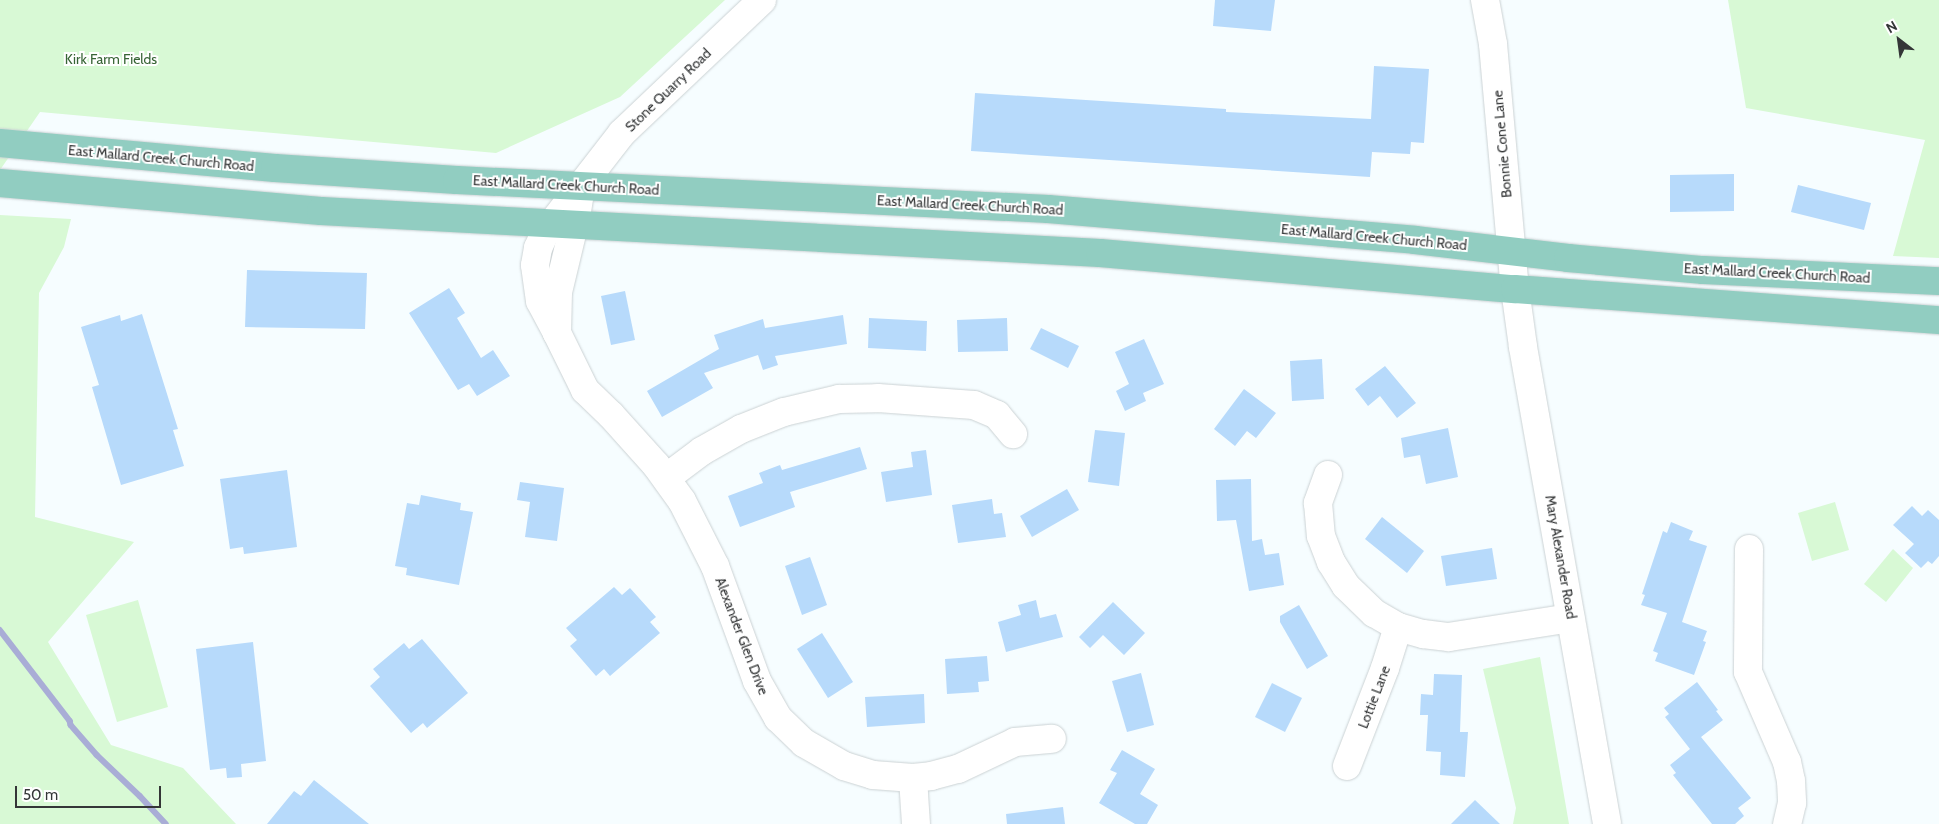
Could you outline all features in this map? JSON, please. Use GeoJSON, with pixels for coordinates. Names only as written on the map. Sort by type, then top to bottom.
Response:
{"type":"FeatureCollection","features":[{"type":"Feature","properties":{"kind":"main road","name":"East Mallard Creek Church Road"},"geometry":{"type":"LineString","coordinates":[[0,143],[284,169],[1048,209],[1415,240],[1512,252],[1702,270],[1939,281]]}},
{"type":"Feature","properties":{"kind":"main road"},"geometry":{"type":"LineString","coordinates":[[0,183],[321,211],[1100,253],[1515,289],[1939,320]]}},
{"type":"Feature","properties":{"kind":"street","name":"Stone Quarry Road"},"geometry":{"type":"LineString","coordinates":[[581,186],[600,159],[639,115],[762,0]]}},
{"type":"Feature","properties":{"kind":"street","name":"Bonnie Cone Lane"},"geometry":{"type":"LineString","coordinates":[[1485,0],[1493,44],[1515,289]]}},
{"type":"Feature","properties":{"kind":"street","name":"Alexander Glen Drive"},"geometry":{"type":"LineString","coordinates":[[581,186],[562,225],[540,242],[535,265],[540,301],[585,390],[611,415],[666,478],[682,501],[715,566],[757,681],[778,718],[804,743],[844,766],[873,775],[913,778],[932,776],[958,769],[1015,742],[1052,739]]}},
{"type":"Feature","properties":{"kind":"street","name":"Mary Alexander Road"},"geometry":{"type":"LineString","coordinates":[[1515,289],[1523,347],[1607,824]]}},
{"type":"Feature","properties":{"kind":"street"},"geometry":{"type":"LineString","coordinates":[[666,478],[702,451],[741,429],[784,412],[840,399],[878,398],[974,405],[997,415],[1013,434]]}},
{"type":"Feature","properties":{"kind":"street"},"geometry":{"type":"LineString","coordinates":[[1328,475],[1318,502],[1318,522],[1331,562],[1346,586],[1364,605],[1398,627],[1423,634],[1449,637],[1571,618]]}},
{"type":"Feature","properties":{"kind":"street"},"geometry":{"type":"LineString","coordinates":[[1749,549],[1748,672],[1788,762],[1792,803],[1787,824]]}},
{"type":"Feature","properties":{"kind":"street","name":"Lottie Lane"},"geometry":{"type":"LineString","coordinates":[[1346,766],[1385,668],[1398,627]]}},
{"type":"Feature","properties":{"kind":"street"},"geometry":{"type":"LineString","coordinates":[[913,778],[916,824]]}},
{"type":"Feature","properties":{"kind":"green space","name":"Kirk Farm Fields"},"geometry":{"type":"Polygon","coordinates":[[[0,0],[725,0],[620,97],[496,153],[40,112],[0,170],[0,0]]]}},
{"type":"Feature","properties":{"kind":"green space"},"geometry":{"type":"Polygon","coordinates":[[[1728,0],[1939,0],[1939,258],[1893,256],[1925,140],[1746,108],[1728,0]]]}},
{"type":"Feature","properties":{"kind":"green space"},"geometry":{"type":"Polygon","coordinates":[[[0,215],[71,219],[64,247],[39,293],[35,517],[134,542],[48,642],[111,745],[183,768],[236,824],[0,824],[0,215]]]}},
{"type":"Feature","properties":{"kind":"green space"},"geometry":{"type":"Polygon","coordinates":[[[1835,502],[1849,550],[1812,561],[1798,513],[1835,502]]]}},
{"type":"Feature","properties":{"kind":"green space"},"geometry":{"type":"Polygon","coordinates":[[[1893,549],[1913,568],[1886,602],[1864,584],[1893,549]]]}},
{"type":"Feature","properties":{"kind":"green space"},"geometry":{"type":"Polygon","coordinates":[[[138,600],[168,707],[117,722],[86,615],[138,600]]]}},
{"type":"Feature","properties":{"kind":"green space"},"geometry":{"type":"Polygon","coordinates":[[[1540,657],[1569,824],[1513,824],[1516,808],[1483,669],[1540,657]]]}},
{"type":"Feature","properties":{"kind":"building"},"geometry":{"type":"Polygon","coordinates":[[[1215,0],[1275,0],[1271,31],[1213,26],[1215,0]]]}},
{"type":"Feature","properties":{"kind":"building"},"geometry":{"type":"Polygon","coordinates":[[[1374,66],[1429,69],[1424,143],[1411,142],[1410,154],[1372,152],[1370,177],[971,151],[975,93],[1226,109],[1226,112],[1371,119],[1374,66]]]}},
{"type":"Feature","properties":{"kind":"building"},"geometry":{"type":"Polygon","coordinates":[[[1734,174],[1734,211],[1670,212],[1670,175],[1734,174]]]}},
{"type":"Feature","properties":{"kind":"building"},"geometry":{"type":"Polygon","coordinates":[[[1798,185],[1871,203],[1864,230],[1791,212],[1798,185]]]}},
{"type":"Feature","properties":{"kind":"building"},"geometry":{"type":"Polygon","coordinates":[[[247,270],[367,273],[365,329],[245,327],[247,270]]]}},
{"type":"Feature","properties":{"kind":"building"},"geometry":{"type":"Polygon","coordinates":[[[449,288],[465,313],[457,318],[481,358],[493,350],[510,376],[477,396],[469,384],[458,390],[409,313],[449,288]]]}},
{"type":"Feature","properties":{"kind":"building"},"geometry":{"type":"Polygon","coordinates":[[[625,291],[635,340],[611,345],[601,296],[625,291]]]}},
{"type":"Feature","properties":{"kind":"building"},"geometry":{"type":"Polygon","coordinates":[[[142,314],[178,429],[173,430],[184,466],[121,485],[92,387],[99,385],[81,327],[120,315],[121,321],[142,314]]]}},
{"type":"Feature","properties":{"kind":"building"},"geometry":{"type":"Polygon","coordinates":[[[843,315],[847,344],[775,356],[778,365],[763,370],[758,355],[704,373],[713,388],[662,417],[647,391],[719,349],[714,335],[763,319],[765,328],[843,315]]]}},
{"type":"Feature","properties":{"kind":"building"},"geometry":{"type":"Polygon","coordinates":[[[869,318],[927,321],[926,351],[868,348],[869,318]]]}},
{"type":"Feature","properties":{"kind":"building"},"geometry":{"type":"Polygon","coordinates":[[[1007,318],[1008,351],[958,352],[957,320],[1007,318]]]}},
{"type":"Feature","properties":{"kind":"building"},"geometry":{"type":"Polygon","coordinates":[[[1041,328],[1079,346],[1068,368],[1030,349],[1041,328]]]}},
{"type":"Feature","properties":{"kind":"building"},"geometry":{"type":"Polygon","coordinates":[[[1144,339],[1164,384],[1143,393],[1146,401],[1125,411],[1116,391],[1129,384],[1115,352],[1144,339]]]}},
{"type":"Feature","properties":{"kind":"building"},"geometry":{"type":"Polygon","coordinates":[[[1322,359],[1324,399],[1292,401],[1290,361],[1322,359]]]}},
{"type":"Feature","properties":{"kind":"building"},"geometry":{"type":"Polygon","coordinates":[[[1385,366],[1416,403],[1397,418],[1380,396],[1368,406],[1355,389],[1385,366]]]}},
{"type":"Feature","properties":{"kind":"building"},"geometry":{"type":"Polygon","coordinates":[[[1244,389],[1276,413],[1256,438],[1247,431],[1235,446],[1214,429],[1244,389]]]}},
{"type":"Feature","properties":{"kind":"building"},"geometry":{"type":"Polygon","coordinates":[[[1448,428],[1458,477],[1426,484],[1420,455],[1404,458],[1401,438],[1448,428]]]}},
{"type":"Feature","properties":{"kind":"building"},"geometry":{"type":"Polygon","coordinates":[[[1095,430],[1125,433],[1119,486],[1088,482],[1095,430]]]}},
{"type":"Feature","properties":{"kind":"building"},"geometry":{"type":"Polygon","coordinates":[[[860,447],[867,469],[790,492],[795,507],[740,527],[728,496],[763,483],[759,473],[780,465],[782,470],[860,447]]]}},
{"type":"Feature","properties":{"kind":"building"},"geometry":{"type":"Polygon","coordinates":[[[926,450],[932,495],[886,502],[881,472],[913,467],[911,452],[926,450]]]}},
{"type":"Feature","properties":{"kind":"building"},"geometry":{"type":"Polygon","coordinates":[[[287,470],[297,547],[244,554],[243,547],[230,549],[220,479],[287,470]]]}},
{"type":"Feature","properties":{"kind":"building"},"geometry":{"type":"Polygon","coordinates":[[[1251,479],[1252,541],[1262,539],[1265,555],[1279,553],[1284,585],[1249,591],[1236,520],[1217,521],[1216,480],[1251,479]]]}},
{"type":"Feature","properties":{"kind":"building"},"geometry":{"type":"Polygon","coordinates":[[[520,482],[564,488],[557,541],[525,537],[530,502],[517,500],[520,482]]]}},
{"type":"Feature","properties":{"kind":"building"},"geometry":{"type":"Polygon","coordinates":[[[1067,489],[1079,510],[1032,537],[1020,516],[1067,489]]]}},
{"type":"Feature","properties":{"kind":"building"},"geometry":{"type":"Polygon","coordinates":[[[421,495],[461,503],[460,510],[473,512],[459,585],[406,575],[407,568],[395,566],[407,503],[419,505],[421,495]]]}},
{"type":"Feature","properties":{"kind":"building"},"geometry":{"type":"Polygon","coordinates":[[[992,499],[994,514],[1002,513],[1006,537],[958,543],[952,505],[992,499]]]}},
{"type":"Feature","properties":{"kind":"building"},"geometry":{"type":"Polygon","coordinates":[[[1912,506],[1922,516],[1928,510],[1939,520],[1939,556],[1932,564],[1928,561],[1921,568],[1905,553],[1914,544],[1893,525],[1912,506]]]}},
{"type":"Feature","properties":{"kind":"building"},"geometry":{"type":"Polygon","coordinates":[[[1382,517],[1424,551],[1407,573],[1365,539],[1382,517]]]}},
{"type":"Feature","properties":{"kind":"building"},"geometry":{"type":"Polygon","coordinates":[[[1671,522],[1693,531],[1689,540],[1707,546],[1682,622],[1707,631],[1703,641],[1706,642],[1694,675],[1655,661],[1658,653],[1653,651],[1667,613],[1641,605],[1645,595],[1642,594],[1663,531],[1667,533],[1671,522]]]}},
{"type":"Feature","properties":{"kind":"building"},"geometry":{"type":"Polygon","coordinates":[[[1492,548],[1497,579],[1446,586],[1441,556],[1492,548]]]}},
{"type":"Feature","properties":{"kind":"building"},"geometry":{"type":"Polygon","coordinates":[[[810,557],[827,605],[802,615],[785,566],[810,557]]]}},
{"type":"Feature","properties":{"kind":"building"},"geometry":{"type":"Polygon","coordinates":[[[614,587],[622,595],[630,588],[656,617],[650,622],[660,633],[610,676],[604,669],[596,676],[570,646],[577,640],[566,628],[614,587]]]}},
{"type":"Feature","properties":{"kind":"building"},"geometry":{"type":"Polygon","coordinates":[[[1036,600],[1040,618],[1056,614],[1063,637],[1006,652],[998,622],[1021,615],[1018,605],[1036,600]]]}},
{"type":"Feature","properties":{"kind":"building"},"geometry":{"type":"Polygon","coordinates":[[[1113,602],[1145,633],[1124,655],[1103,635],[1090,648],[1079,637],[1113,602]]]}},
{"type":"Feature","properties":{"kind":"building"},"geometry":{"type":"Polygon","coordinates":[[[1299,605],[1328,656],[1307,669],[1280,622],[1280,616],[1299,605]]]}},
{"type":"Feature","properties":{"kind":"building"},"geometry":{"type":"Polygon","coordinates":[[[822,633],[853,682],[828,698],[797,649],[822,633]]]}},
{"type":"Feature","properties":{"kind":"building"},"geometry":{"type":"Polygon","coordinates":[[[422,639],[468,693],[427,728],[423,723],[411,733],[370,686],[380,677],[373,669],[404,643],[409,649],[422,639]]]}},
{"type":"Feature","properties":{"kind":"building"},"geometry":{"type":"Polygon","coordinates":[[[253,642],[266,761],[241,764],[242,777],[227,778],[226,768],[210,770],[196,649],[253,642]]]}},
{"type":"Feature","properties":{"kind":"building"},"geometry":{"type":"Polygon","coordinates":[[[987,656],[989,681],[978,682],[979,692],[947,694],[945,659],[987,656]]]}},
{"type":"Feature","properties":{"kind":"building"},"geometry":{"type":"Polygon","coordinates":[[[1141,673],[1154,725],[1127,732],[1112,681],[1141,673]]]}},
{"type":"Feature","properties":{"kind":"building"},"geometry":{"type":"Polygon","coordinates":[[[1434,674],[1462,675],[1460,732],[1468,732],[1465,777],[1440,775],[1441,752],[1426,751],[1428,715],[1420,715],[1421,694],[1433,695],[1434,674]]]}},
{"type":"Feature","properties":{"kind":"building"},"geometry":{"type":"Polygon","coordinates":[[[1697,682],[1718,710],[1716,711],[1723,720],[1701,737],[1751,798],[1738,808],[1744,816],[1735,824],[1712,824],[1673,775],[1676,773],[1670,765],[1690,749],[1665,717],[1669,714],[1664,708],[1697,682]]]}},
{"type":"Feature","properties":{"kind":"building"},"geometry":{"type":"Polygon","coordinates":[[[1272,683],[1302,698],[1285,732],[1255,717],[1272,683]]]}},
{"type":"Feature","properties":{"kind":"building"},"geometry":{"type":"Polygon","coordinates":[[[924,694],[925,723],[867,727],[865,697],[924,694]]]}},
{"type":"Feature","properties":{"kind":"building"},"geometry":{"type":"Polygon","coordinates":[[[1122,750],[1155,769],[1140,794],[1158,805],[1147,824],[1135,824],[1099,803],[1117,773],[1110,770],[1122,750]]]}},
{"type":"Feature","properties":{"kind":"building"},"geometry":{"type":"Polygon","coordinates":[[[314,780],[369,824],[267,824],[294,791],[301,796],[314,780]]]}},
{"type":"Feature","properties":{"kind":"building"},"geometry":{"type":"Polygon","coordinates":[[[1475,800],[1500,824],[1451,824],[1475,800]]]}},
{"type":"Feature","properties":{"kind":"building"},"geometry":{"type":"Polygon","coordinates":[[[1063,807],[1065,824],[1007,824],[1006,814],[1063,807]]]}},
{"type":"Feature","properties":{"kind":"waterway"},"geometry":{"type":"LineString","coordinates":[[0,630],[70,721],[71,725],[97,755],[166,824]]}}]}
